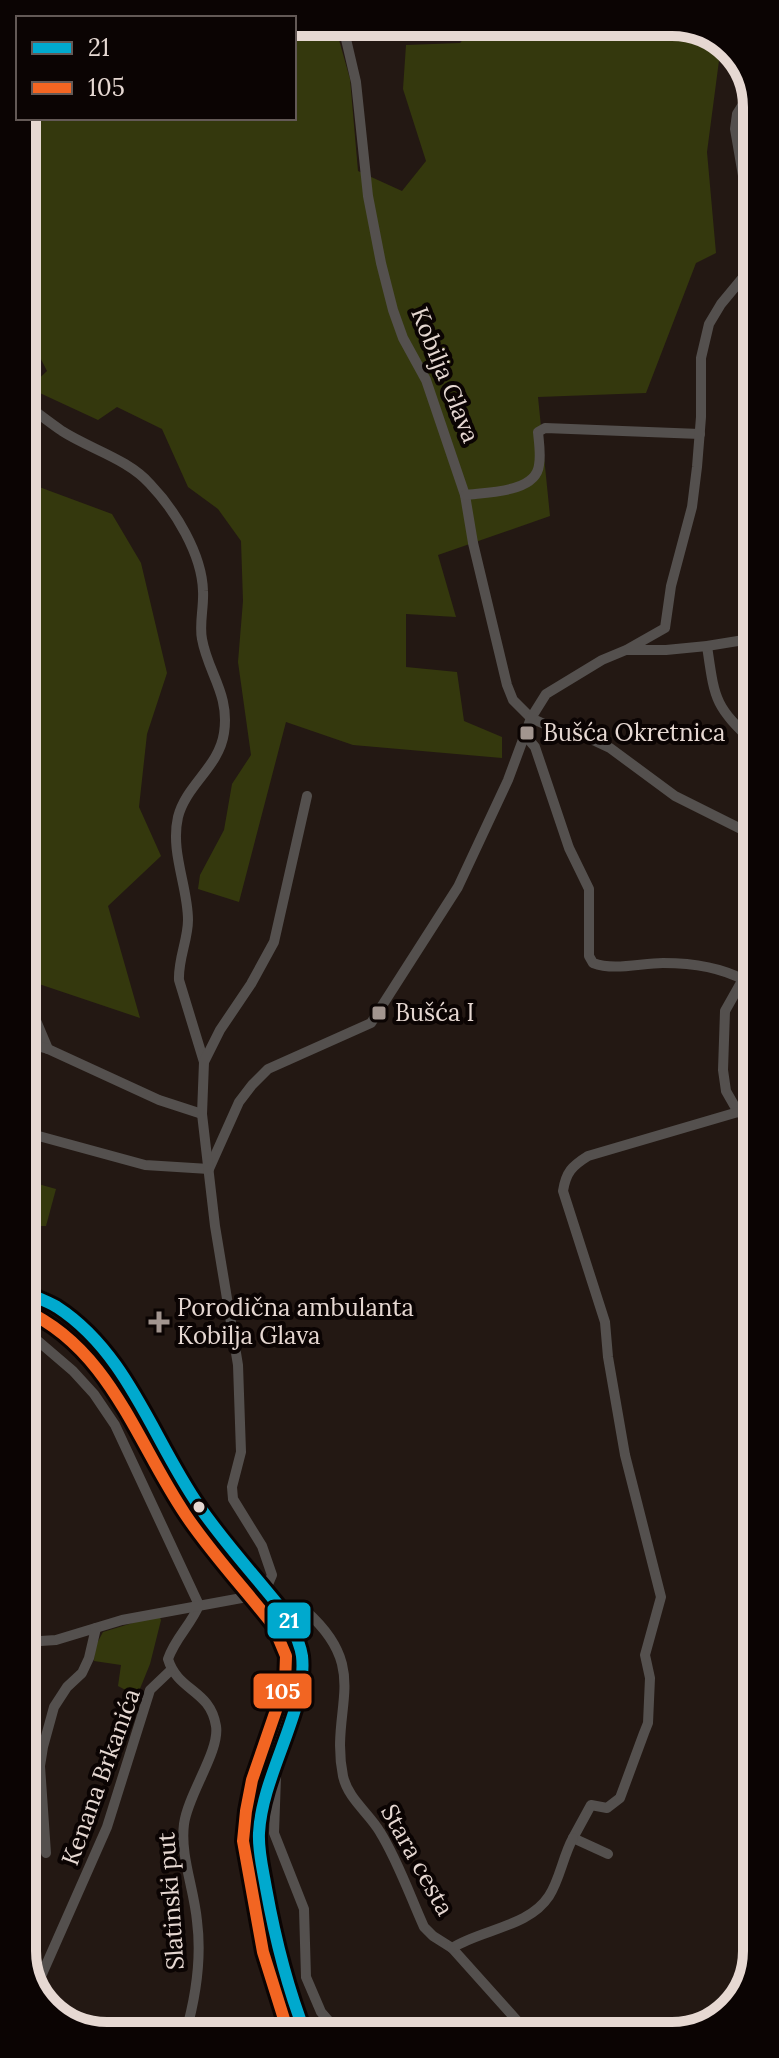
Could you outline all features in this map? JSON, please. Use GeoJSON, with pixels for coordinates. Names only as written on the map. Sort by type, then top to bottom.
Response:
{"type":"FeatureCollection","features":[{"type":"Feature","properties":{"kind":"main road"},"geometry":{"type":"LineString","coordinates":[[36,1298],[61,1311],[86,1331],[109,1358],[141,1402],[199,1504],[297,1633],[302,1654],[302,1675],[295,1713],[264,1794],[259,1836],[279,1959],[300,2022]]}},
{"type":"Feature","properties":{"kind":"street","name":"Kobilja Glava"},"geometry":{"type":"LineString","coordinates":[[347,36],[356,82],[368,196],[393,310],[403,338],[426,380],[465,495],[473,543],[507,685],[513,700],[531,718]]}},
{"type":"Feature","properties":{"kind":"street"},"geometry":{"type":"LineString","coordinates":[[743,105],[737,114],[735,129],[743,184]]}},
{"type":"Feature","properties":{"kind":"street"},"geometry":{"type":"LineString","coordinates":[[209,1169],[239,1102],[268,1069],[371,1023],[458,887],[508,780],[531,718],[546,694],[602,660],[665,628],[671,586],[692,507],[700,434],[701,358],[709,324],[743,277]]}},
{"type":"Feature","properties":{"kind":"street"},"geometry":{"type":"LineString","coordinates":[[36,412],[62,431],[139,472],[151,484],[179,519],[202,578],[202,640],[220,685],[224,732],[219,754],[187,798],[178,817],[177,835],[188,919],[178,967],[179,980],[204,1062],[202,1114],[215,1226],[238,1365],[241,1452],[232,1494],[269,1562],[272,1575],[266,1589],[258,1595],[199,1605],[56,1640],[36,1641]]}},
{"type":"Feature","properties":{"kind":"street"},"geometry":{"type":"LineString","coordinates":[[465,495],[508,489],[533,479],[539,468],[538,432],[545,428],[700,434]]}},
{"type":"Feature","properties":{"kind":"street"},"geometry":{"type":"LineString","coordinates":[[626,650],[707,646],[743,638]]}},
{"type":"Feature","properties":{"kind":"street"},"geometry":{"type":"LineString","coordinates":[[707,646],[714,695],[720,709],[743,732]]}},
{"type":"Feature","properties":{"kind":"street"},"geometry":{"type":"LineString","coordinates":[[531,718],[541,725],[576,732],[610,748],[675,796],[743,830]]}},
{"type":"Feature","properties":{"kind":"street"},"geometry":{"type":"LineString","coordinates":[[524,734],[535,747],[569,848],[589,889],[589,956],[593,963],[680,964],[721,970],[743,980]]}},
{"type":"Feature","properties":{"kind":"street"},"geometry":{"type":"LineString","coordinates":[[204,1062],[274,942],[307,796]]}},
{"type":"Feature","properties":{"kind":"street"},"geometry":{"type":"LineString","coordinates":[[738,1112],[726,1091],[723,1070],[725,1011],[743,982]]}},
{"type":"Feature","properties":{"kind":"street"},"geometry":{"type":"LineString","coordinates":[[36,1020],[48,1049]]}},
{"type":"Feature","properties":{"kind":"street"},"geometry":{"type":"LineString","coordinates":[[36,1046],[159,1100],[202,1114]]}},
{"type":"Feature","properties":{"kind":"street"},"geometry":{"type":"LineString","coordinates":[[452,1948],[479,1934],[523,1919],[537,1909],[552,1890],[565,1853],[591,1805],[607,1808],[620,1798],[648,1723],[650,1678],[645,1655],[661,1597],[625,1455],[605,1322],[563,1191],[565,1178],[571,1167],[588,1156],[738,1112],[743,1114]]}},
{"type":"Feature","properties":{"kind":"street"},"geometry":{"type":"LineString","coordinates":[[36,1135],[145,1165],[209,1169]]}},
{"type":"Feature","properties":{"kind":"street"},"geometry":{"type":"LineString","coordinates":[[36,1339],[73,1371],[94,1394],[115,1425],[199,1605],[194,1617],[173,1643],[168,1659],[171,1670]]}},
{"type":"Feature","properties":{"kind":"street","name":"Stara cesta"},"geometry":{"type":"LineString","coordinates":[[287,1616],[296,1611],[306,1611],[324,1627],[340,1654],[345,1680],[340,1753],[343,1778],[350,1793],[381,1832],[424,1927],[452,1948],[518,2022]]}},
{"type":"Feature","properties":{"kind":"street"},"geometry":{"type":"LineString","coordinates":[[46,1853],[40,1766],[43,1747],[54,1707],[67,1687],[82,1673],[96,1628]]}},
{"type":"Feature","properties":{"kind":"street","name":"Kenana Brkanića"},"geometry":{"type":"LineString","coordinates":[[41,1977],[107,1827],[150,1690],[171,1670]]}},
{"type":"Feature","properties":{"kind":"street","name":"Slatinski put"},"geometry":{"type":"LineString","coordinates":[[171,1670],[178,1681],[205,1700],[216,1723],[217,1737],[187,1807],[184,1828],[184,1848],[197,1921],[199,1969],[188,2022]]}},
{"type":"Feature","properties":{"kind":"street"},"geometry":{"type":"LineString","coordinates":[[278,1752],[274,1833],[304,1909],[306,1977],[321,2012],[330,2022]]}},
{"type":"Feature","properties":{"kind":"street"},"geometry":{"type":"LineString","coordinates":[[573,1838],[608,1854]]}},
{"type":"Feature","properties":{"kind":"green space"},"geometry":{"type":"Polygon","coordinates":[[[296,36],[338,36],[350,79],[358,171],[402,191],[426,161],[403,89],[406,45],[460,43],[466,36],[677,36],[708,45],[720,55],[707,152],[716,253],[696,263],[646,393],[538,397],[550,516],[438,555],[456,617],[406,614],[406,667],[457,672],[464,721],[502,737],[502,758],[353,745],[286,722],[239,902],[198,889],[200,875],[224,830],[232,784],[251,755],[238,662],[243,601],[241,541],[218,509],[188,487],[162,429],[117,407],[98,420],[36,391],[36,381],[47,371],[36,349],[36,120],[296,120],[296,36]]]}},
{"type":"Feature","properties":{"kind":"green space"},"geometry":{"type":"Polygon","coordinates":[[[36,486],[112,514],[141,563],[167,673],[147,734],[139,807],[161,856],[108,906],[140,1018],[36,983],[36,486]]]}},
{"type":"Feature","properties":{"kind":"green space"},"geometry":{"type":"Polygon","coordinates":[[[36,1183],[56,1189],[46,1226],[36,1226],[36,1183]]]}},
{"type":"Feature","properties":{"kind":"green space"},"geometry":{"type":"Polygon","coordinates":[[[159,1615],[161,1620],[150,1664],[137,1696],[118,1686],[121,1665],[94,1661],[95,1647],[103,1632],[159,1615]]]}},
{"type":"Feature","properties":{"kind":"transit line","name":"21"},"geometry":{"type":"LineString","coordinates":[[36,1297],[57,1307],[82,1326],[103,1348],[137,1399],[199,1506],[287,1616],[298,1641],[302,1656],[298,1698],[268,1788],[259,1840],[278,1944],[301,2022]]}},
{"type":"Feature","properties":{"kind":"transit line","name":"105"},"geometry":{"type":"LineString","coordinates":[[36,1317],[78,1348],[99,1372],[185,1514],[273,1625],[286,1656],[285,1684],[252,1780],[243,1841],[263,1952],[285,2022]]}},
{"type":"Feature","properties":{"kind":"place","name":"Bušća Okretnica"},"geometry":{"type":"Point","coordinates":[527,733]}},
{"type":"Feature","properties":{"kind":"place","name":"Bušća I"},"geometry":{"type":"Point","coordinates":[379,1013]}},
{"type":"Feature","properties":{"kind":"place","name":"Porodična ambulanta Kobilja Glava"},"geometry":{"type":"Point","coordinates":[159,1322]}}]}
